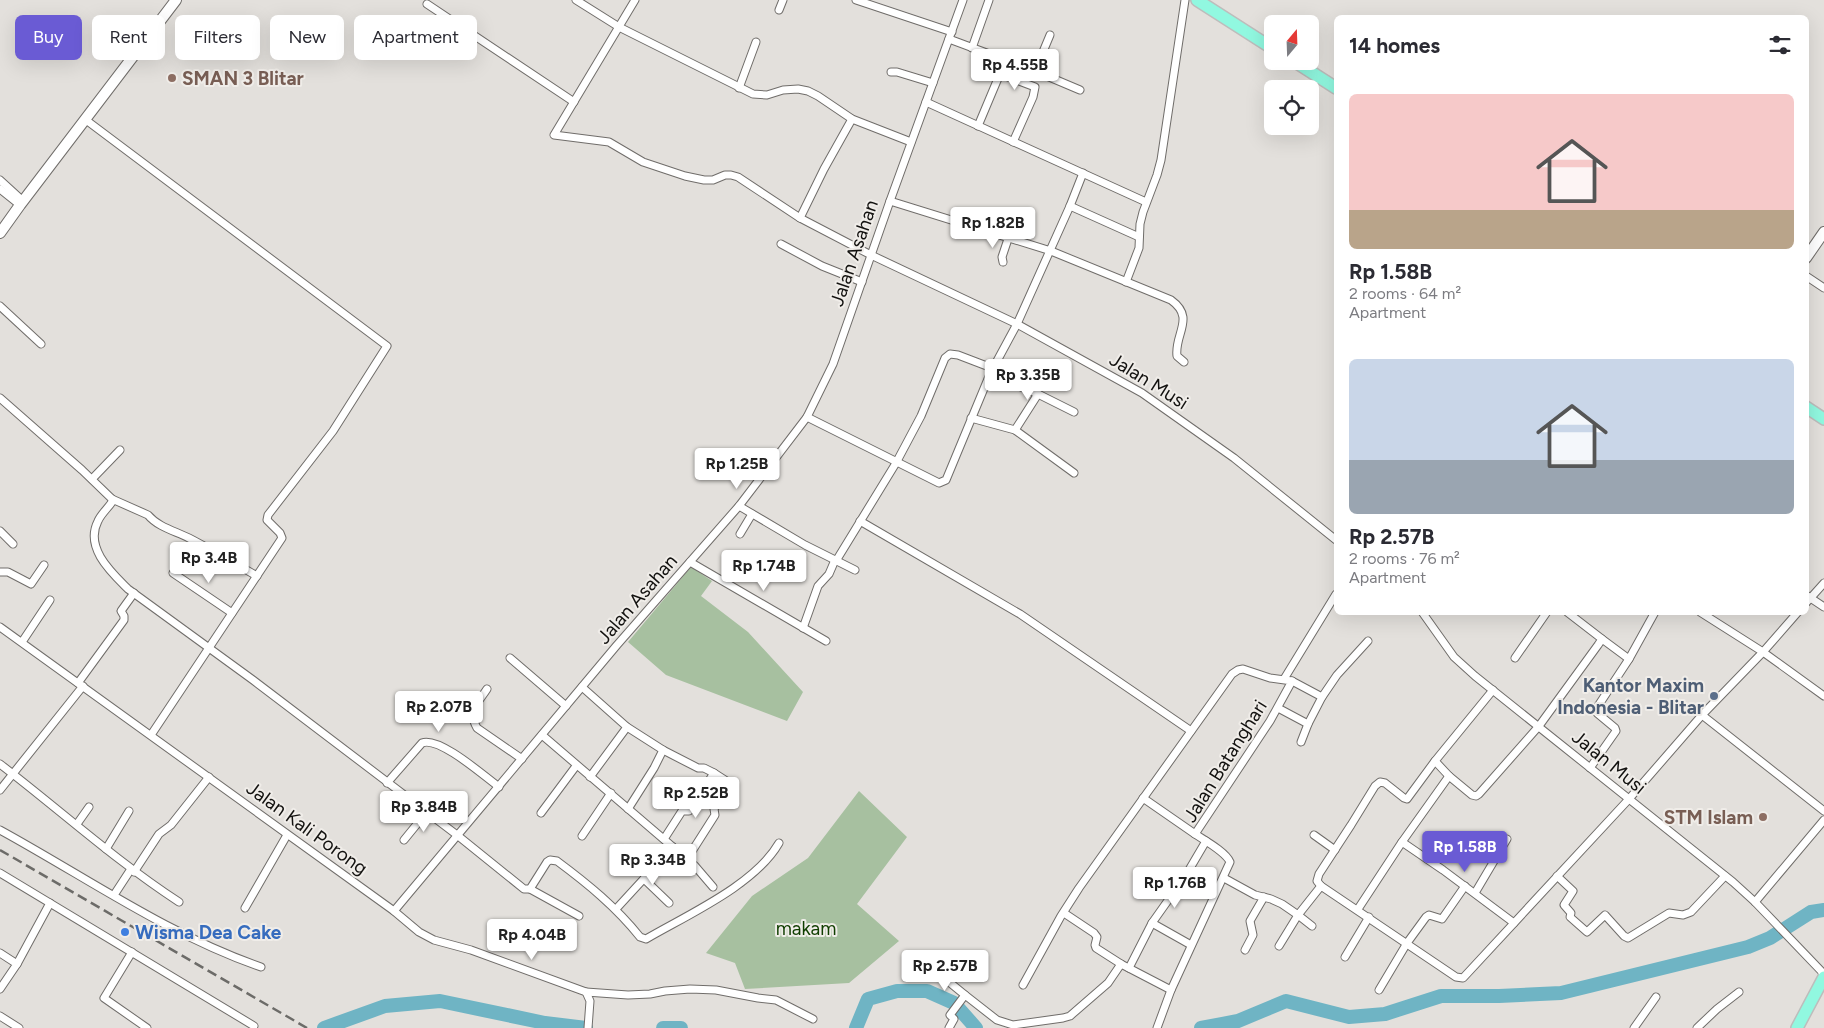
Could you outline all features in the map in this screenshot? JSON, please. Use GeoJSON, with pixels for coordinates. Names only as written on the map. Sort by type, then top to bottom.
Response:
{"type":"FeatureCollection","features":[{"type":"Feature","properties":{"kind":"main road"},"geometry":{"type":"LineString","coordinates":[[0,233],[176,0]]}},
{"type":"Feature","properties":{"kind":"main road"},"geometry":{"type":"LineString","coordinates":[[1197,0],[1264,43]]}},
{"type":"Feature","properties":{"kind":"main road"},"geometry":{"type":"LineString","coordinates":[[1308,70],[1334,87]]}},
{"type":"Feature","properties":{"kind":"main road"},"geometry":{"type":"LineString","coordinates":[[1809,254],[1824,232]]}},
{"type":"Feature","properties":{"kind":"main road"},"geometry":{"type":"LineString","coordinates":[[1809,409],[1824,418]]}},
{"type":"Feature","properties":{"kind":"main road"},"geometry":{"type":"LineString","coordinates":[[1797,1028],[1824,976]]}},
{"type":"Feature","properties":{"kind":"street"},"geometry":{"type":"LineString","coordinates":[[576,0],[619,27],[753,94],[767,95],[783,90],[798,89],[808,91],[818,96],[849,125],[911,142]]}},
{"type":"Feature","properties":{"kind":"street"},"geometry":{"type":"LineString","coordinates":[[427,4],[574,102],[635,0]]}},
{"type":"Feature","properties":{"kind":"street"},"geometry":{"type":"LineString","coordinates":[[779,10],[783,0]]}},
{"type":"Feature","properties":{"kind":"street"},"geometry":{"type":"LineString","coordinates":[[856,0],[952,32]]}},
{"type":"Feature","properties":{"kind":"street","name":"Jalan Asahan"},"geometry":{"type":"LineString","coordinates":[[394,911],[582,687],[739,506],[807,417],[833,364],[963,0]]}},
{"type":"Feature","properties":{"kind":"street"},"geometry":{"type":"LineString","coordinates":[[972,48],[989,0]]}},
{"type":"Feature","properties":{"kind":"street"},"geometry":{"type":"LineString","coordinates":[[1126,282],[1139,248],[1140,224],[1146,202],[1158,176],[1185,0]]}},
{"type":"Feature","properties":{"kind":"street"},"geometry":{"type":"LineString","coordinates":[[1035,71],[1050,35]]}},
{"type":"Feature","properties":{"kind":"street"},"geometry":{"type":"LineString","coordinates":[[949,39],[1080,90]]}},
{"type":"Feature","properties":{"kind":"street"},"geometry":{"type":"LineString","coordinates":[[739,88],[756,42]]}},
{"type":"Feature","properties":{"kind":"street"},"geometry":{"type":"LineString","coordinates":[[891,72],[897,72],[933,83]]}},
{"type":"Feature","properties":{"kind":"street"},"geometry":{"type":"LineString","coordinates":[[978,126],[999,76],[1002,75],[1035,87],[1033,97],[1013,142]]}},
{"type":"Feature","properties":{"kind":"street","name":"Jalan Musi"},"geometry":{"type":"LineString","coordinates":[[574,102],[554,135],[609,142],[643,162],[684,176],[713,180],[728,175],[746,182],[800,218],[871,255],[1017,324],[1142,393],[1234,458],[1334,538]]}},
{"type":"Feature","properties":{"kind":"street"},"geometry":{"type":"LineString","coordinates":[[926,102],[1146,202]]}},
{"type":"Feature","properties":{"kind":"street"},"geometry":{"type":"LineString","coordinates":[[86,120],[387,346],[332,431],[267,518],[282,538],[150,735]]}},
{"type":"Feature","properties":{"kind":"street"},"geometry":{"type":"LineString","coordinates":[[800,218],[824,169],[849,125]]}},
{"type":"Feature","properties":{"kind":"street"},"geometry":{"type":"LineString","coordinates":[[807,417],[939,484],[946,480],[991,371],[1017,324],[1083,173]]}},
{"type":"Feature","properties":{"kind":"street"},"geometry":{"type":"LineString","coordinates":[[0,180],[22,203]]}},
{"type":"Feature","properties":{"kind":"street"},"geometry":{"type":"LineString","coordinates":[[0,189],[22,203]]}},
{"type":"Feature","properties":{"kind":"street"},"geometry":{"type":"LineString","coordinates":[[890,201],[1050,251],[1171,300],[1179,306],[1182,316],[1183,326],[1176,351],[1177,356],[1184,362]]}},
{"type":"Feature","properties":{"kind":"street"},"geometry":{"type":"LineString","coordinates":[[1070,206],[1139,237]]}},
{"type":"Feature","properties":{"kind":"street"},"geometry":{"type":"LineString","coordinates":[[1003,262],[1002,257],[1008,239]]}},
{"type":"Feature","properties":{"kind":"street"},"geometry":{"type":"LineString","coordinates":[[781,244],[822,266],[862,282]]}},
{"type":"Feature","properties":{"kind":"street"},"geometry":{"type":"LineString","coordinates":[[1809,278],[1824,288]]}},
{"type":"Feature","properties":{"kind":"street"},"geometry":{"type":"LineString","coordinates":[[0,306],[41,344]]}},
{"type":"Feature","properties":{"kind":"street"},"geometry":{"type":"LineString","coordinates":[[803,628],[818,586],[829,574],[896,463],[921,416],[946,358],[950,354],[958,355],[1074,412]]}},
{"type":"Feature","properties":{"kind":"street"},"geometry":{"type":"LineString","coordinates":[[1015,430],[1038,394]]}},
{"type":"Feature","properties":{"kind":"street"},"geometry":{"type":"LineString","coordinates":[[0,398],[110,497],[148,515],[151,520],[189,538],[257,576]]}},
{"type":"Feature","properties":{"kind":"street"},"geometry":{"type":"LineString","coordinates":[[972,418],[1015,430],[1074,473]]}},
{"type":"Feature","properties":{"kind":"street"},"geometry":{"type":"LineString","coordinates":[[92,479],[120,450]]}},
{"type":"Feature","properties":{"kind":"street"},"geometry":{"type":"LineString","coordinates":[[110,497],[97,522],[94,535],[95,544],[99,555],[112,573],[134,593],[426,813],[458,835],[521,887],[530,889],[579,916]]}},
{"type":"Feature","properties":{"kind":"street"},"geometry":{"type":"LineString","coordinates":[[739,506],[805,546],[855,570]]}},
{"type":"Feature","properties":{"kind":"street"},"geometry":{"type":"LineString","coordinates":[[740,534],[752,514]]}},
{"type":"Feature","properties":{"kind":"street"},"geometry":{"type":"LineString","coordinates":[[860,521],[1020,614],[1191,731]]}},
{"type":"Feature","properties":{"kind":"street"},"geometry":{"type":"LineString","coordinates":[[0,531],[13,544]]}},
{"type":"Feature","properties":{"kind":"street"},"geometry":{"type":"LineString","coordinates":[[690,562],[826,641]]}},
{"type":"Feature","properties":{"kind":"street"},"geometry":{"type":"LineString","coordinates":[[0,572],[8,572],[31,584],[44,565]]}},
{"type":"Feature","properties":{"kind":"street"},"geometry":{"type":"LineString","coordinates":[[173,573],[232,613]]}},
{"type":"Feature","properties":{"kind":"street"},"geometry":{"type":"LineString","coordinates":[[1809,598],[1824,583]]}},
{"type":"Feature","properties":{"kind":"street"},"geometry":{"type":"LineString","coordinates":[[0,790],[81,684],[124,620],[121,611],[134,593]]}},
{"type":"Feature","properties":{"kind":"street"},"geometry":{"type":"LineString","coordinates":[[1284,679],[1334,597]]}},
{"type":"Feature","properties":{"kind":"street"},"geometry":{"type":"LineString","coordinates":[[22,642],[50,600]]}},
{"type":"Feature","properties":{"kind":"street"},"geometry":{"type":"LineString","coordinates":[[1809,600],[1824,607]]}},
{"type":"Feature","properties":{"kind":"street","name":"Jalan Musi"},"geometry":{"type":"LineString","coordinates":[[1424,615],[1454,657],[1475,676],[1726,876],[1764,911],[1824,976]]}},
{"type":"Feature","properties":{"kind":"street"},"geometry":{"type":"LineString","coordinates":[[1515,658],[1545,615]]}},
{"type":"Feature","properties":{"kind":"street"},"geometry":{"type":"LineString","coordinates":[[1571,615],[1629,659]]}},
{"type":"Feature","properties":{"kind":"street"},"geometry":{"type":"LineString","coordinates":[[1590,768],[1616,731],[1597,713],[1596,708],[1629,659],[1653,615]]}},
{"type":"Feature","properties":{"kind":"street"},"geometry":{"type":"LineString","coordinates":[[1705,615],[1763,652],[1824,696]]}},
{"type":"Feature","properties":{"kind":"street"},"geometry":{"type":"LineString","coordinates":[[1493,690],[1407,798],[1404,798],[1384,783],[1380,782],[1375,786],[1317,878],[1321,886],[1460,979],[1475,967],[1629,799],[1702,715],[1763,652],[1795,615]]}},
{"type":"Feature","properties":{"kind":"street","name":"Jalan Kali Porong"},"geometry":{"type":"LineString","coordinates":[[0,627],[394,911],[419,932],[434,940],[471,950],[586,992],[628,995],[665,991],[716,990],[776,1000],[813,1019]]}},
{"type":"Feature","properties":{"kind":"street"},"geometry":{"type":"LineString","coordinates":[[1435,761],[1449,776],[1472,795],[1476,796],[1539,726],[1602,639]]}},
{"type":"Feature","properties":{"kind":"street"},"geometry":{"type":"LineString","coordinates":[[1301,742],[1322,697],[1337,675],[1368,641]]}},
{"type":"Feature","properties":{"kind":"street"},"geometry":{"type":"LineString","coordinates":[[510,658],[566,706]]}},
{"type":"Feature","properties":{"kind":"street"},"geometry":{"type":"LineString","coordinates":[[1023,985],[1064,912],[1142,798],[1232,674],[1243,668],[1270,678],[1292,681],[1322,697]]}},
{"type":"Feature","properties":{"kind":"street","name":"Jalan Batanghari"},"geometry":{"type":"LineString","coordinates":[[1157,1028],[1191,945],[1229,867],[1229,859],[1195,834],[1278,708],[1292,681]]}},
{"type":"Feature","properties":{"kind":"street"},"geometry":{"type":"LineString","coordinates":[[582,687],[627,727],[663,750],[698,768],[704,768],[728,782],[728,786],[714,809],[715,815],[687,859]]}},
{"type":"Feature","properties":{"kind":"street"},"geometry":{"type":"LineString","coordinates":[[487,689],[472,712],[472,720],[477,728],[522,759]]}},
{"type":"Feature","properties":{"kind":"street"},"geometry":{"type":"LineString","coordinates":[[1278,708],[1308,724]]}},
{"type":"Feature","properties":{"kind":"street"},"geometry":{"type":"LineString","coordinates":[[1702,715],[1824,811]]}},
{"type":"Feature","properties":{"kind":"street"},"geometry":{"type":"LineString","coordinates":[[590,777],[627,727]]}},
{"type":"Feature","properties":{"kind":"street"},"geometry":{"type":"LineString","coordinates":[[542,735],[687,859],[713,887]]}},
{"type":"Feature","properties":{"kind":"street"},"geometry":{"type":"LineString","coordinates":[[387,783],[422,743],[426,741],[442,746],[499,787]]}},
{"type":"Feature","properties":{"kind":"street"},"geometry":{"type":"LineString","coordinates":[[628,809],[663,750]]}},
{"type":"Feature","properties":{"kind":"street"},"geometry":{"type":"LineString","coordinates":[[0,764],[133,870],[179,902]]}},
{"type":"Feature","properties":{"kind":"street"},"geometry":{"type":"LineString","coordinates":[[541,813],[576,766]]}},
{"type":"Feature","properties":{"kind":"street"},"geometry":{"type":"LineString","coordinates":[[664,839],[682,811],[689,811],[714,773]]}},
{"type":"Feature","properties":{"kind":"street"},"geometry":{"type":"LineString","coordinates":[[1358,909],[1402,842],[1449,776]]}},
{"type":"Feature","properties":{"kind":"street"},"geometry":{"type":"LineString","coordinates":[[114,895],[159,834],[171,825],[208,777]]}},
{"type":"Feature","properties":{"kind":"street"},"geometry":{"type":"LineString","coordinates":[[582,836],[611,793]]}},
{"type":"Feature","properties":{"kind":"street"},"geometry":{"type":"LineString","coordinates":[[1142,798],[1195,834]]}},
{"type":"Feature","properties":{"kind":"street"},"geometry":{"type":"LineString","coordinates":[[77,824],[89,807]]}},
{"type":"Feature","properties":{"kind":"street"},"geometry":{"type":"LineString","coordinates":[[106,849],[129,811]]}},
{"type":"Feature","properties":{"kind":"street"},"geometry":{"type":"LineString","coordinates":[[404,840],[426,813]]}},
{"type":"Feature","properties":{"kind":"street"},"geometry":{"type":"LineString","coordinates":[[1755,902],[1824,820]]}},
{"type":"Feature","properties":{"kind":"street"},"geometry":{"type":"LineString","coordinates":[[0,830],[207,946],[261,967]]}},
{"type":"Feature","properties":{"kind":"street"},"geometry":{"type":"LineString","coordinates":[[245,908],[287,835]]}},
{"type":"Feature","properties":{"kind":"street"},"geometry":{"type":"LineString","coordinates":[[1314,835],[1335,850]]}},
{"type":"Feature","properties":{"kind":"street"},"geometry":{"type":"LineString","coordinates":[[1475,893],[1507,839]]}},
{"type":"Feature","properties":{"kind":"street"},"geometry":{"type":"LineString","coordinates":[[1129,968],[1152,923],[1186,875],[1206,841]]}},
{"type":"Feature","properties":{"kind":"street"},"geometry":{"type":"LineString","coordinates":[[1402,842],[1514,923]]}},
{"type":"Feature","properties":{"kind":"street"},"geometry":{"type":"LineString","coordinates":[[530,889],[547,862],[557,861],[598,892],[616,909],[639,936],[646,939],[722,895],[764,863],[779,843]]}},
{"type":"Feature","properties":{"kind":"street"},"geometry":{"type":"LineString","coordinates":[[616,909],[673,847]]}},
{"type":"Feature","properties":{"kind":"street"},"geometry":{"type":"LineString","coordinates":[[0,873],[254,1026]]}},
{"type":"Feature","properties":{"kind":"street"},"geometry":{"type":"LineString","coordinates":[[1557,876],[1573,891],[1564,905],[1571,913],[1570,917],[1586,932],[1605,915],[1628,938],[1669,913],[1682,915],[1691,912],[1726,876]]}},
{"type":"Feature","properties":{"kind":"street"},"geometry":{"type":"LineString","coordinates":[[1224,878],[1254,895],[1282,904],[1312,926]]}},
{"type":"Feature","properties":{"kind":"street"},"geometry":{"type":"LineString","coordinates":[[644,879],[670,903]]}},
{"type":"Feature","properties":{"kind":"street"},"geometry":{"type":"LineString","coordinates":[[1279,946],[1298,915],[1321,886]]}},
{"type":"Feature","properties":{"kind":"street"},"geometry":{"type":"LineString","coordinates":[[1379,990],[1407,943],[1429,915],[1442,919],[1465,886]]}},
{"type":"Feature","properties":{"kind":"street"},"geometry":{"type":"LineString","coordinates":[[1245,950],[1253,935],[1250,921],[1264,897]]}},
{"type":"Feature","properties":{"kind":"street"},"geometry":{"type":"LineString","coordinates":[[0,989],[50,903]]}},
{"type":"Feature","properties":{"kind":"street"},"geometry":{"type":"LineString","coordinates":[[1064,912],[1097,936],[1096,948],[1121,964],[1171,990]]}},
{"type":"Feature","properties":{"kind":"street"},"geometry":{"type":"LineString","coordinates":[[1345,957],[1368,917]]}},
{"type":"Feature","properties":{"kind":"street"},"geometry":{"type":"LineString","coordinates":[[1152,923],[1191,945]]}},
{"type":"Feature","properties":{"kind":"street"},"geometry":{"type":"LineString","coordinates":[[132,952],[104,998],[147,1028]]}},
{"type":"Feature","properties":{"kind":"street"},"geometry":{"type":"LineString","coordinates":[[0,953],[16,964]]}},
{"type":"Feature","properties":{"kind":"street"},"geometry":{"type":"LineString","coordinates":[[938,973],[963,997],[997,1020],[1014,1025],[1070,1016],[1108,983],[1121,964]]}},
{"type":"Feature","properties":{"kind":"street"},"geometry":{"type":"LineString","coordinates":[[586,992],[590,1000],[588,1028]]}},
{"type":"Feature","properties":{"kind":"street"},"geometry":{"type":"LineString","coordinates":[[1697,1028],[1739,992]]}},
{"type":"Feature","properties":{"kind":"street"},"geometry":{"type":"LineString","coordinates":[[949,1028],[954,1019],[950,1015],[963,997]]}},
{"type":"Feature","properties":{"kind":"street"},"geometry":{"type":"LineString","coordinates":[[1634,1028],[1656,997]]}},
{"type":"Feature","properties":{"kind":"street"},"geometry":{"type":"LineString","coordinates":[[0,1016],[19,1028]]}},
{"type":"Feature","properties":{"kind":"green space"},"geometry":{"type":"Polygon","coordinates":[[[691,567],[712,581],[701,596],[748,632],[803,692],[787,721],[666,675],[628,642],[691,567]]]}},
{"type":"Feature","properties":{"kind":"green space","name":"makam"},"geometry":{"type":"Polygon","coordinates":[[[859,791],[907,837],[857,904],[899,941],[849,983],[745,989],[735,963],[706,953],[752,896],[808,858],[859,791]]]}},
{"type":"Feature","properties":{"kind":"waterway"},"geometry":{"type":"LineString","coordinates":[[1201,1028],[1238,1021],[1286,1001],[1349,1017],[1385,1014],[1441,996],[1561,993],[1748,947],[1770,938],[1811,912],[1824,910]]}},
{"type":"Feature","properties":{"kind":"waterway"},"geometry":{"type":"LineString","coordinates":[[856,1028],[868,999],[897,991],[927,991],[954,1003],[976,1028]]}},
{"type":"Feature","properties":{"kind":"waterway"},"geometry":{"type":"LineString","coordinates":[[324,1028],[385,1006],[440,1001],[545,1023],[586,1028]]}},
{"type":"Feature","properties":{"kind":"waterway"},"geometry":{"type":"LineString","coordinates":[[663,1028],[681,1028]]}},
{"type":"Feature","properties":{"kind":"railway"},"geometry":{"type":"LineString","coordinates":[[0,850],[307,1028]]}},
{"type":"Feature","properties":{"kind":"place","name":"SMAN 3 Blitar"},"geometry":{"type":"Point","coordinates":[172,78]}},
{"type":"Feature","properties":{"kind":"place","name":"Kantor Maxim Indonesia - Blitar"},"geometry":{"type":"Point","coordinates":[1714,696]}},
{"type":"Feature","properties":{"kind":"place","name":"STM Islam"},"geometry":{"type":"Point","coordinates":[1763,817]}},
{"type":"Feature","properties":{"kind":"place","name":"Wisma Dea Cake"},"geometry":{"type":"Point","coordinates":[125,932]}}]}
